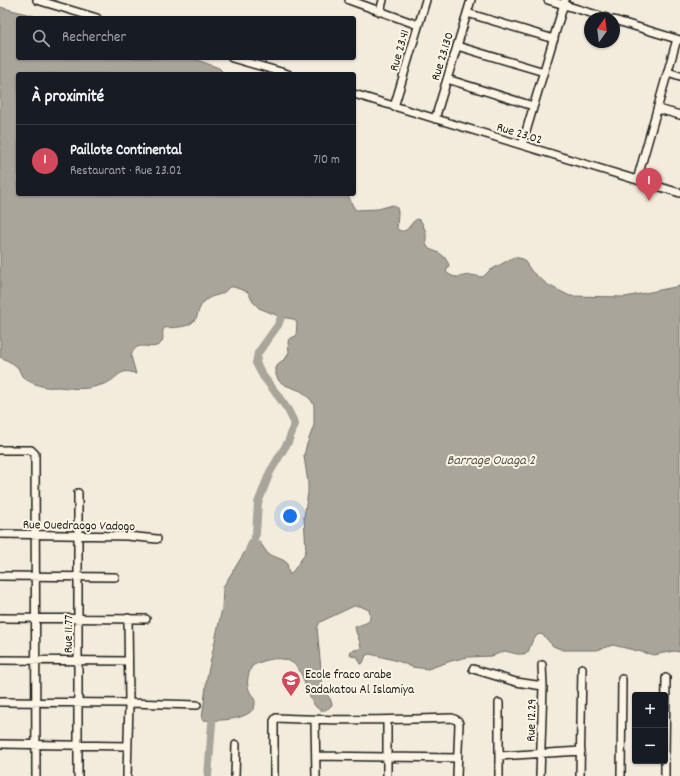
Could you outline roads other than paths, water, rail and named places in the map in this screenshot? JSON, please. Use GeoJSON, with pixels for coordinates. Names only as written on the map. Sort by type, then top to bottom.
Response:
{"type":"FeatureCollection","features":[{"type":"Feature","properties":{"kind":"street"},"geometry":{"type":"LineString","coordinates":[[350,0],[418,25]]}},
{"type":"Feature","properties":{"kind":"street"},"geometry":{"type":"LineString","coordinates":[[380,12],[383,0]]}},
{"type":"Feature","properties":{"kind":"street","name":"Rue 23.41"},"geometry":{"type":"LineString","coordinates":[[394,107],[426,0]]}},
{"type":"Feature","properties":{"kind":"street","name":"Rue 23.130"},"geometry":{"type":"LineString","coordinates":[[434,119],[471,0]]}},
{"type":"Feature","properties":{"kind":"street"},"geometry":{"type":"LineString","coordinates":[[548,0],[564,2],[591,12]]}},
{"type":"Feature","properties":{"kind":"street"},"geometry":{"type":"LineString","coordinates":[[41,1],[90,16]]}},
{"type":"Feature","properties":{"kind":"street"},"geometry":{"type":"LineString","coordinates":[[522,145],[564,2]]}},
{"type":"Feature","properties":{"kind":"street"},"geometry":{"type":"LineString","coordinates":[[467,13],[554,39]]}},
{"type":"Feature","properties":{"kind":"street"},"geometry":{"type":"LineString","coordinates":[[620,22],[678,40],[637,180]]}},
{"type":"Feature","properties":{"kind":"street"},"geometry":{"type":"LineString","coordinates":[[457,46],[544,72]]}},
{"type":"Feature","properties":{"kind":"street"},"geometry":{"type":"LineString","coordinates":[[239,60],[281,72]]}},
{"type":"Feature","properties":{"kind":"street"},"geometry":{"type":"LineString","coordinates":[[668,72],[680,76]]}},
{"type":"Feature","properties":{"kind":"street"},"geometry":{"type":"LineString","coordinates":[[447,79],[533,106]]}},
{"type":"Feature","properties":{"kind":"street","name":"Rue 23.02"},"geometry":{"type":"LineString","coordinates":[[356,95],[680,193]]}},
{"type":"Feature","properties":{"kind":"street"},"geometry":{"type":"LineString","coordinates":[[658,109],[680,115]]}},
{"type":"Feature","properties":{"kind":"street"},"geometry":{"type":"LineString","coordinates":[[0,450],[33,451],[36,454],[36,776]]}},
{"type":"Feature","properties":{"kind":"street","name":"Rue 11.77"},"geometry":{"type":"LineString","coordinates":[[78,493],[78,776]]}},
{"type":"Feature","properties":{"kind":"street","name":"Rue Ouedraogo Vadogo"},"geometry":{"type":"LineString","coordinates":[[0,534],[127,536],[157,539]]}},
{"type":"Feature","properties":{"kind":"street"},"geometry":{"type":"LineString","coordinates":[[0,576],[115,577]]}},
{"type":"Feature","properties":{"kind":"street"},"geometry":{"type":"LineString","coordinates":[[0,618],[146,619]]}},
{"type":"Feature","properties":{"kind":"street"},"geometry":{"type":"LineString","coordinates":[[127,776],[129,703],[128,618]]}},
{"type":"Feature","properties":{"kind":"street"},"geometry":{"type":"LineString","coordinates":[[0,660],[128,661]]}},
{"type":"Feature","properties":{"kind":"street","name":"Rue 12.29"},"geometry":{"type":"LineString","coordinates":[[540,776],[543,686],[542,665]]}},
{"type":"Feature","properties":{"kind":"street"},"geometry":{"type":"LineString","coordinates":[[580,776],[582,668]]}},
{"type":"Feature","properties":{"kind":"street"},"geometry":{"type":"LineString","coordinates":[[473,669],[516,682],[543,686]]}},
{"type":"Feature","properties":{"kind":"street"},"geometry":{"type":"LineString","coordinates":[[665,728],[666,678]]}},
{"type":"Feature","properties":{"kind":"street"},"geometry":{"type":"LineString","coordinates":[[621,776],[622,679]]}},
{"type":"Feature","properties":{"kind":"street"},"geometry":{"type":"LineString","coordinates":[[0,702],[197,705]]}},
{"type":"Feature","properties":{"kind":"street"},"geometry":{"type":"LineString","coordinates":[[499,703],[499,776]]}},
{"type":"Feature","properties":{"kind":"street"},"geometry":{"type":"LineString","coordinates":[[274,776],[275,718],[315,720],[387,720],[452,718],[456,719],[459,724],[457,776]]}},
{"type":"Feature","properties":{"kind":"street"},"geometry":{"type":"LineString","coordinates":[[315,720],[316,776]]}},
{"type":"Feature","properties":{"kind":"street"},"geometry":{"type":"LineString","coordinates":[[387,720],[387,776]]}},
{"type":"Feature","properties":{"kind":"street"},"geometry":{"type":"LineString","coordinates":[[0,744],[128,746]]}},
{"type":"Feature","properties":{"kind":"street"},"geometry":{"type":"LineString","coordinates":[[235,776],[236,745]]}},
{"type":"Feature","properties":{"kind":"street"},"geometry":{"type":"LineString","coordinates":[[499,756],[581,751]]}},
{"type":"Feature","properties":{"kind":"street"},"geometry":{"type":"LineString","coordinates":[[316,756],[457,758]]}},
{"type":"Feature","properties":{"kind":"street"},"geometry":{"type":"LineString","coordinates":[[665,764],[665,776]]}},
{"type":"Feature","properties":{"kind":"water","name":"Barrage Ouaga 2"},"geometry":{"type":"Polygon","coordinates":[[[0,7],[34,16],[16,16],[16,60],[197,60],[219,68],[223,72],[16,72],[16,196],[348,196],[356,210],[378,209],[393,205],[397,208],[398,212],[397,229],[401,231],[406,230],[417,219],[421,221],[426,232],[426,244],[429,249],[439,253],[445,258],[449,265],[446,272],[452,276],[458,277],[470,275],[483,277],[489,271],[514,257],[523,259],[532,272],[548,285],[570,296],[625,297],[680,286],[680,652],[674,651],[654,655],[613,645],[597,650],[563,650],[553,646],[543,635],[539,634],[533,639],[528,652],[524,654],[505,651],[492,656],[468,657],[428,669],[412,667],[398,661],[370,654],[366,655],[363,663],[360,664],[358,657],[351,656],[350,654],[351,651],[361,647],[355,627],[369,621],[370,615],[369,610],[360,606],[354,606],[320,622],[317,627],[323,691],[330,699],[332,705],[325,710],[319,709],[310,698],[298,668],[288,660],[275,659],[263,661],[252,666],[248,684],[249,690],[255,700],[253,710],[248,714],[233,719],[202,720],[207,677],[222,609],[223,587],[251,542],[259,541],[268,554],[287,563],[289,574],[291,574],[306,550],[304,517],[308,483],[304,456],[314,425],[314,405],[311,400],[301,391],[285,385],[279,381],[276,375],[276,368],[279,363],[286,358],[289,352],[289,339],[296,336],[297,322],[293,319],[281,317],[259,308],[253,302],[248,292],[234,287],[229,287],[223,293],[209,298],[204,302],[195,320],[191,323],[178,327],[164,328],[162,341],[157,346],[137,347],[131,356],[136,374],[130,372],[122,373],[113,380],[98,386],[77,389],[41,386],[26,379],[22,376],[19,369],[13,363],[0,357],[0,7]]]}},
{"type":"Feature","properties":{"kind":"waterway"},"geometry":{"type":"LineString","coordinates":[[249,550],[256,534],[258,503],[270,472],[288,442],[295,424],[288,410],[263,376],[256,363],[258,353],[278,325],[285,307]]}},
{"type":"Feature","properties":{"kind":"waterway"},"geometry":{"type":"LineString","coordinates":[[208,776],[213,711]]}},
{"type":"Feature","properties":{"kind":"place","name":"Paillote Continental"},"geometry":{"type":"Point","coordinates":[649,201]}},
{"type":"Feature","properties":{"kind":"place","name":"Ecole fraco arabe Sadakatou Al Islamiya"},"geometry":{"type":"Point","coordinates":[291,697]}}]}
